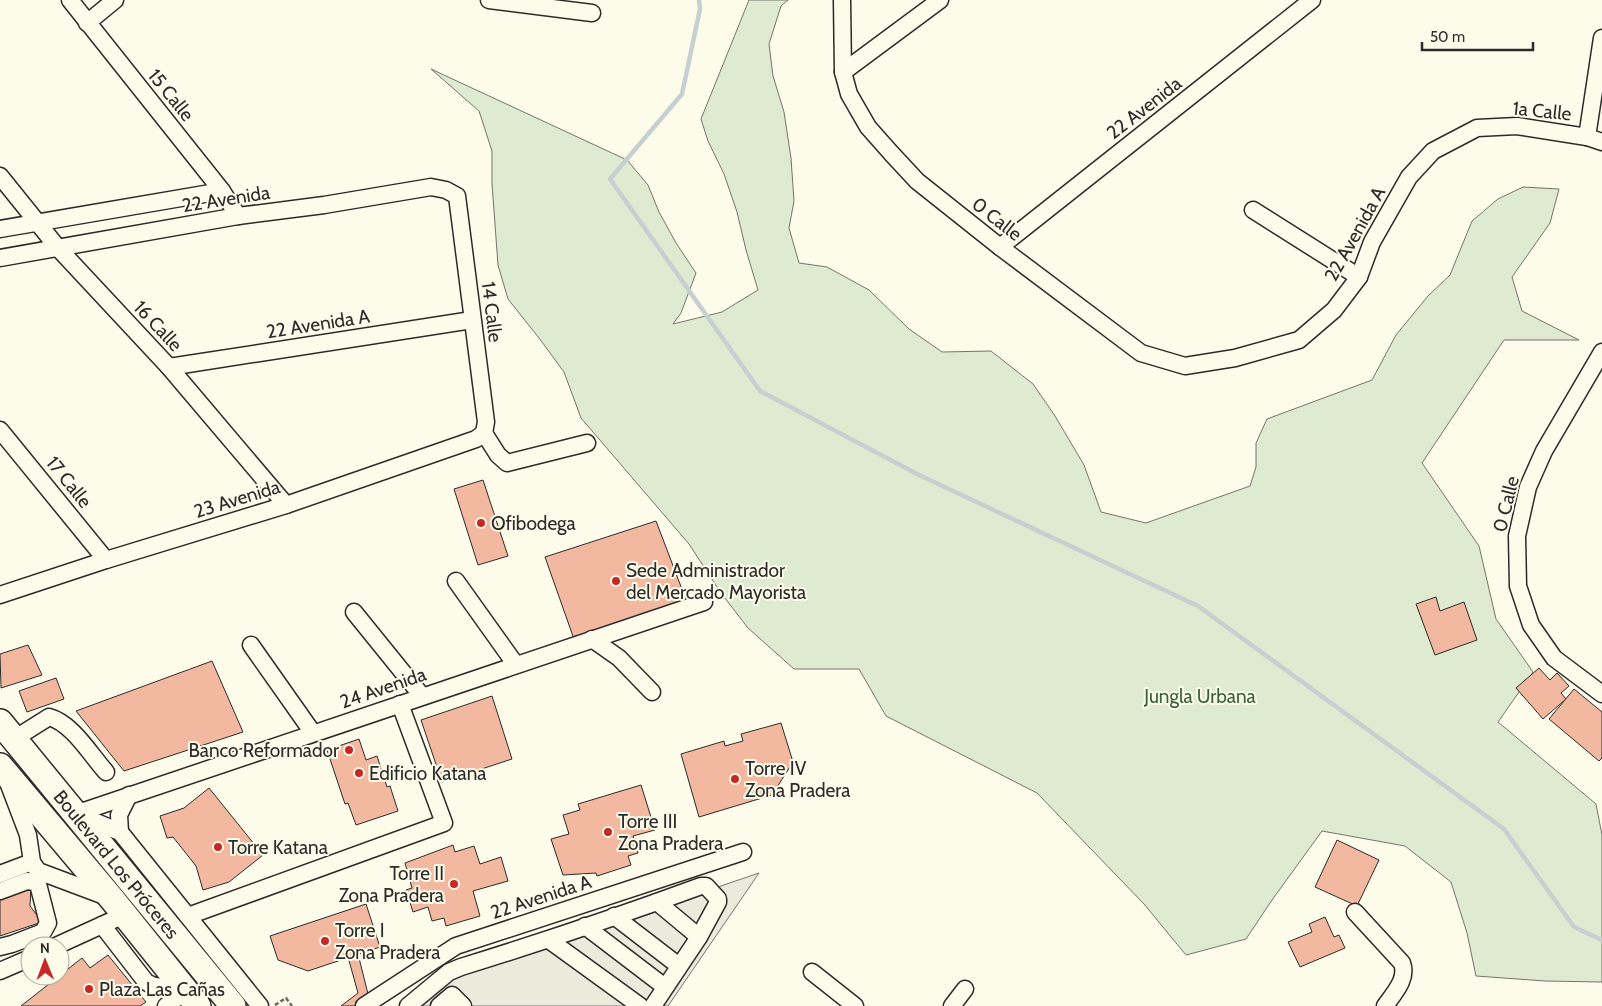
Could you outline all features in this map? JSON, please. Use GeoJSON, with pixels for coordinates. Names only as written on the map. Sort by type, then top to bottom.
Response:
{"type":"FeatureCollection","features":[{"type":"Feature","properties":{"kind":"highway","name":"Boulevard Los Próceres"},"geometry":{"type":"LineString","coordinates":[[7,730],[233,1006]]}},
{"type":"Feature","properties":{"kind":"highway","name":"Boulevard Los Próceres"},"geometry":{"type":"LineString","coordinates":[[2,769],[112,913],[187,993]]}},
{"type":"Feature","properties":{"kind":"street","name":"15 Calle"},"geometry":{"type":"LineString","coordinates":[[70,0],[222,191],[238,216]]}},
{"type":"Feature","properties":{"kind":"street"},"geometry":{"type":"LineString","coordinates":[[87,23],[115,0]]}},
{"type":"Feature","properties":{"kind":"street"},"geometry":{"type":"LineString","coordinates":[[489,0],[592,13]]}},
{"type":"Feature","properties":{"kind":"street","name":"0 Calle"},"geometry":{"type":"LineString","coordinates":[[842,0],[843,72],[849,94],[868,127],[917,181],[1000,247],[1141,352],[1185,366],[1235,358]]}},
{"type":"Feature","properties":{"kind":"street"},"geometry":{"type":"LineString","coordinates":[[843,72],[940,0]]}},
{"type":"Feature","properties":{"kind":"street","name":"22 Avenida"},"geometry":{"type":"LineString","coordinates":[[1000,247],[1312,0]]}},
{"type":"Feature","properties":{"kind":"street"},"geometry":{"type":"LineString","coordinates":[[1595,139],[1602,38]]}},
{"type":"Feature","properties":{"kind":"street","name":"1a Calle"},"geometry":{"type":"LineString","coordinates":[[1477,128],[1517,126],[1595,139]]}},
{"type":"Feature","properties":{"kind":"street","name":"22 Avenida A"},"geometry":{"type":"LineString","coordinates":[[1235,358],[1299,340],[1334,310],[1358,277],[1372,242],[1410,177],[1432,152],[1477,128]]}},
{"type":"Feature","properties":{"kind":"street","name":"16 Calle"},"geometry":{"type":"LineString","coordinates":[[0,176],[58,248],[169,367],[286,505]]}},
{"type":"Feature","properties":{"kind":"street","name":"22 Avenida"},"geometry":{"type":"LineString","coordinates":[[0,258],[238,216],[315,206],[431,187],[446,190],[457,196]]}},
{"type":"Feature","properties":{"kind":"street","name":"22 Avenida"},"geometry":{"type":"LineString","coordinates":[[0,229],[222,191]]}},
{"type":"Feature","properties":{"kind":"street","name":"14 Calle"},"geometry":{"type":"LineString","coordinates":[[457,196],[486,422],[484,433]]}},
{"type":"Feature","properties":{"kind":"street"},"geometry":{"type":"LineString","coordinates":[[1253,210],[1358,277]]}},
{"type":"Feature","properties":{"kind":"street","name":"22 Avenida A"},"geometry":{"type":"LineString","coordinates":[[169,367],[472,320]]}},
{"type":"Feature","properties":{"kind":"street","name":"0 Calle"},"geometry":{"type":"LineString","coordinates":[[1602,352],[1544,451],[1528,488],[1517,536],[1518,586],[1531,625],[1554,658],[1602,694]]}},
{"type":"Feature","properties":{"kind":"street","name":"17 Calle"},"geometry":{"type":"LineString","coordinates":[[0,430],[106,560]]}},
{"type":"Feature","properties":{"kind":"street"},"geometry":{"type":"LineString","coordinates":[[484,433],[498,455],[507,463],[587,443]]}},
{"type":"Feature","properties":{"kind":"street","name":"23 Avenida"},"geometry":{"type":"LineString","coordinates":[[0,595],[106,560],[286,505],[476,439],[484,433]]}},
{"type":"Feature","properties":{"kind":"street"},"geometry":{"type":"LineString","coordinates":[[456,580],[516,665]]}},
{"type":"Feature","properties":{"kind":"street","name":"24 Avenida"},"geometry":{"type":"LineString","coordinates":[[74,814],[704,602]]}},
{"type":"Feature","properties":{"kind":"street"},"geometry":{"type":"LineString","coordinates":[[354,612],[422,696]]}},
{"type":"Feature","properties":{"kind":"street"},"geometry":{"type":"LineString","coordinates":[[592,639],[619,658],[652,692]]}},
{"type":"Feature","properties":{"kind":"street"},"geometry":{"type":"LineString","coordinates":[[251,644],[313,733]]}},
{"type":"Feature","properties":{"kind":"street"},"geometry":{"type":"LineString","coordinates":[[188,916],[444,823],[400,704]]}},
{"type":"Feature","properties":{"kind":"street"},"geometry":{"type":"LineString","coordinates":[[7,730],[49,717],[57,720],[68,728],[106,772]]}},
{"type":"Feature","properties":{"kind":"street"},"geometry":{"type":"LineString","coordinates":[[0,947],[44,932],[48,923],[38,884],[32,880],[26,870],[28,835],[2,769]]}},
{"type":"Feature","properties":{"kind":"street"},"geometry":{"type":"LineString","coordinates":[[120,832],[119,815],[129,795]]}},
{"type":"Feature","properties":{"kind":"street"},"geometry":{"type":"LineString","coordinates":[[74,814],[120,832],[260,1006]]}},
{"type":"Feature","properties":{"kind":"street","name":"22 Avenida A"},"geometry":{"type":"LineString","coordinates":[[364,1006],[456,946],[743,852]]}},
{"type":"Feature","properties":{"kind":"street"},"geometry":{"type":"LineString","coordinates":[[0,891],[26,870]]}},
{"type":"Feature","properties":{"kind":"street"},"geometry":{"type":"LineString","coordinates":[[0,874],[26,870],[38,871],[112,913],[70,938]]}},
{"type":"Feature","properties":{"kind":"street"},"geometry":{"type":"LineString","coordinates":[[408,1006],[449,972],[461,967],[549,940],[701,886],[706,886],[718,899],[718,902],[699,937],[653,1006]]}},
{"type":"Feature","properties":{"kind":"street"},"geometry":{"type":"LineString","coordinates":[[657,902],[699,937]]}},
{"type":"Feature","properties":{"kind":"street"},"geometry":{"type":"LineString","coordinates":[[1355,912],[1402,963],[1404,968],[1401,983],[1385,1006]]}},
{"type":"Feature","properties":{"kind":"street"},"geometry":{"type":"LineString","coordinates":[[614,916],[679,966]]}},
{"type":"Feature","properties":{"kind":"street"},"geometry":{"type":"LineString","coordinates":[[585,926],[665,987]]}},
{"type":"Feature","properties":{"kind":"street"},"geometry":{"type":"LineString","coordinates":[[549,940],[640,1006]]}},
{"type":"Feature","properties":{"kind":"street"},"geometry":{"type":"LineString","coordinates":[[0,971],[20,962]]}},
{"type":"Feature","properties":{"kind":"street"},"geometry":{"type":"LineString","coordinates":[[812,972],[855,1006]]}},
{"type":"Feature","properties":{"kind":"street"},"geometry":{"type":"LineString","coordinates":[[952,1006],[965,989]]}},
{"type":"Feature","properties":{"kind":"street"},"geometry":{"type":"LineString","coordinates":[[166,1006],[187,993]]}},
{"type":"Feature","properties":{"kind":"street"},"geometry":{"type":"LineString","coordinates":[[439,1006],[452,994],[463,1006]]}},
{"type":"Feature","properties":{"kind":"path"},"geometry":{"type":"LineString","coordinates":[[274,1006],[286,998],[292,1006]]}},
{"type":"Feature","properties":{"kind":"green space","name":"Jungla Urbana"},"geometry":{"type":"Polygon","coordinates":[[[749,0],[788,0],[781,6],[769,44],[773,76],[784,112],[791,158],[794,201],[789,228],[799,263],[827,267],[869,290],[909,329],[942,352],[991,351],[1033,384],[1055,416],[1084,465],[1101,512],[1146,523],[1250,486],[1256,467],[1256,443],[1267,419],[1372,380],[1396,335],[1428,296],[1450,275],[1472,221],[1498,199],[1523,187],[1559,189],[1550,223],[1512,277],[1522,311],[1579,340],[1504,340],[1422,463],[1479,546],[1496,619],[1533,672],[1498,722],[1596,804],[1602,835],[1602,982],[1545,981],[1476,976],[1467,933],[1451,882],[1405,846],[1322,831],[1246,939],[1186,955],[1144,904],[1037,793],[886,716],[859,669],[794,669],[748,628],[721,593],[689,544],[581,418],[564,372],[508,299],[498,265],[492,184],[492,151],[479,111],[431,69],[627,160],[648,185],[659,212],[676,243],[696,273],[681,313],[673,324],[722,312],[758,290],[737,212],[724,174],[708,141],[701,119],[749,0]]]}},
{"type":"Feature","properties":{"kind":"shaded area"},"geometry":{"type":"Polygon","coordinates":[[[759,873],[668,1006],[419,1006],[451,978],[759,873]]]}},
{"type":"Feature","properties":{"kind":"building","name":"Ofibodega"},"geometry":{"type":"Polygon","coordinates":[[[483,480],[508,556],[478,565],[454,489],[483,480]]]}},
{"type":"Feature","properties":{"kind":"building","name":"Sede Administrador del Mercado Mayorista"},"geometry":{"type":"Polygon","coordinates":[[[656,521],[688,605],[575,642],[545,557],[656,521]]]}},
{"type":"Feature","properties":{"kind":"building"},"geometry":{"type":"Polygon","coordinates":[[[1436,597],[1440,611],[1464,602],[1477,640],[1435,655],[1416,604],[1436,597]]]}},
{"type":"Feature","properties":{"kind":"building"},"geometry":{"type":"Polygon","coordinates":[[[28,645],[42,675],[1,688],[0,654],[28,645]]]}},
{"type":"Feature","properties":{"kind":"building"},"geometry":{"type":"Polygon","coordinates":[[[212,661],[243,732],[124,771],[76,711],[212,661]]]}},
{"type":"Feature","properties":{"kind":"building"},"geometry":{"type":"Polygon","coordinates":[[[1539,668],[1550,680],[1557,673],[1569,686],[1561,693],[1566,699],[1543,719],[1516,688],[1539,668]]]}},
{"type":"Feature","properties":{"kind":"building"},"geometry":{"type":"Polygon","coordinates":[[[56,678],[64,699],[27,712],[19,691],[56,678]]]}},
{"type":"Feature","properties":{"kind":"building"},"geometry":{"type":"Polygon","coordinates":[[[1574,689],[1602,712],[1602,758],[1599,761],[1549,719],[1574,689]]]}},
{"type":"Feature","properties":{"kind":"building"},"geometry":{"type":"Polygon","coordinates":[[[492,696],[512,759],[442,782],[421,720],[492,696]]]}},
{"type":"Feature","properties":{"kind":"building","name":"Torre IV Zona Pradera"},"geometry":{"type":"Polygon","coordinates":[[[781,723],[793,762],[772,795],[699,817],[681,754],[724,741],[725,746],[743,741],[741,734],[781,723]]]}},
{"type":"Feature","properties":{"kind":"building","name":"Edificio Katana"},"geometry":{"type":"Polygon","coordinates":[[[359,739],[366,760],[377,756],[387,787],[390,786],[398,811],[356,825],[348,803],[345,804],[327,750],[359,739]]]}},
{"type":"Feature","properties":{"kind":"building","name":"Torre III Zona Pradera"},"geometry":{"type":"Polygon","coordinates":[[[641,785],[655,830],[633,836],[638,853],[628,856],[631,865],[597,876],[596,873],[563,875],[551,839],[569,834],[563,815],[580,810],[578,804],[641,785]]]}},
{"type":"Feature","properties":{"kind":"building","name":"Torre Katana"},"geometry":{"type":"Polygon","coordinates":[[[209,788],[263,855],[229,882],[203,890],[196,866],[173,837],[167,838],[160,816],[184,808],[209,788]]]}},
{"type":"Feature","properties":{"kind":"building"},"geometry":{"type":"Polygon","coordinates":[[[1337,840],[1379,860],[1357,906],[1315,887],[1337,840]]]}},
{"type":"Feature","properties":{"kind":"building","name":"Torre II Zona Pradera"},"geometry":{"type":"Polygon","coordinates":[[[453,845],[455,852],[474,846],[480,864],[501,857],[508,881],[473,891],[480,916],[446,926],[444,918],[432,921],[428,907],[413,912],[406,890],[412,888],[405,863],[453,845]]]}},
{"type":"Feature","properties":{"kind":"building"},"geometry":{"type":"Polygon","coordinates":[[[31,888],[30,906],[42,922],[0,936],[0,899],[31,888]]]}},
{"type":"Feature","properties":{"kind":"building","name":"Torre I Zona Pradera"},"geometry":{"type":"Polygon","coordinates":[[[366,904],[380,947],[308,971],[278,960],[270,936],[366,904]]]}},
{"type":"Feature","properties":{"kind":"building"},"geometry":{"type":"Polygon","coordinates":[[[1325,917],[1334,937],[1339,935],[1345,948],[1300,967],[1288,942],[1312,932],[1309,924],[1325,917]]]}},
{"type":"Feature","properties":{"kind":"building"},"geometry":{"type":"Polygon","coordinates":[[[358,954],[368,994],[354,1006],[341,1006],[358,993],[348,957],[358,954]]]}},
{"type":"Feature","properties":{"kind":"building","name":"Plaza Las Cañas"},"geometry":{"type":"Polygon","coordinates":[[[108,955],[146,1002],[140,1006],[21,1006],[46,986],[70,986],[70,967],[82,958],[90,968],[108,955]]]}},
{"type":"Feature","properties":{"kind":"waterway"},"geometry":{"type":"LineString","coordinates":[[699,0],[700,9],[682,94],[610,179],[760,391],[917,474],[1198,606],[1504,829],[1574,927],[1602,940]]}},
{"type":"Feature","properties":{"kind":"place","name":"Ofibodega"},"geometry":{"type":"Point","coordinates":[481,523]}},
{"type":"Feature","properties":{"kind":"place","name":"Sede Administrador del Mercado Mayorista"},"geometry":{"type":"Point","coordinates":[616,581]}},
{"type":"Feature","properties":{"kind":"place","name":"Banco Reformador"},"geometry":{"type":"Point","coordinates":[349,750]}},
{"type":"Feature","properties":{"kind":"place","name":"Edificio Katana"},"geometry":{"type":"Point","coordinates":[359,773]}},
{"type":"Feature","properties":{"kind":"place","name":"Torre IV Zona Pradera"},"geometry":{"type":"Point","coordinates":[735,779]}},
{"type":"Feature","properties":{"kind":"place","name":"Torre III Zona Pradera"},"geometry":{"type":"Point","coordinates":[608,832]}},
{"type":"Feature","properties":{"kind":"place","name":"Torre Katana"},"geometry":{"type":"Point","coordinates":[218,847]}},
{"type":"Feature","properties":{"kind":"place","name":"Torre II Zona Pradera"},"geometry":{"type":"Point","coordinates":[454,884]}},
{"type":"Feature","properties":{"kind":"place","name":"Torre I Zona Pradera"},"geometry":{"type":"Point","coordinates":[325,941]}},
{"type":"Feature","properties":{"kind":"place","name":"Plaza Las Cañas"},"geometry":{"type":"Point","coordinates":[89,989]}}]}
